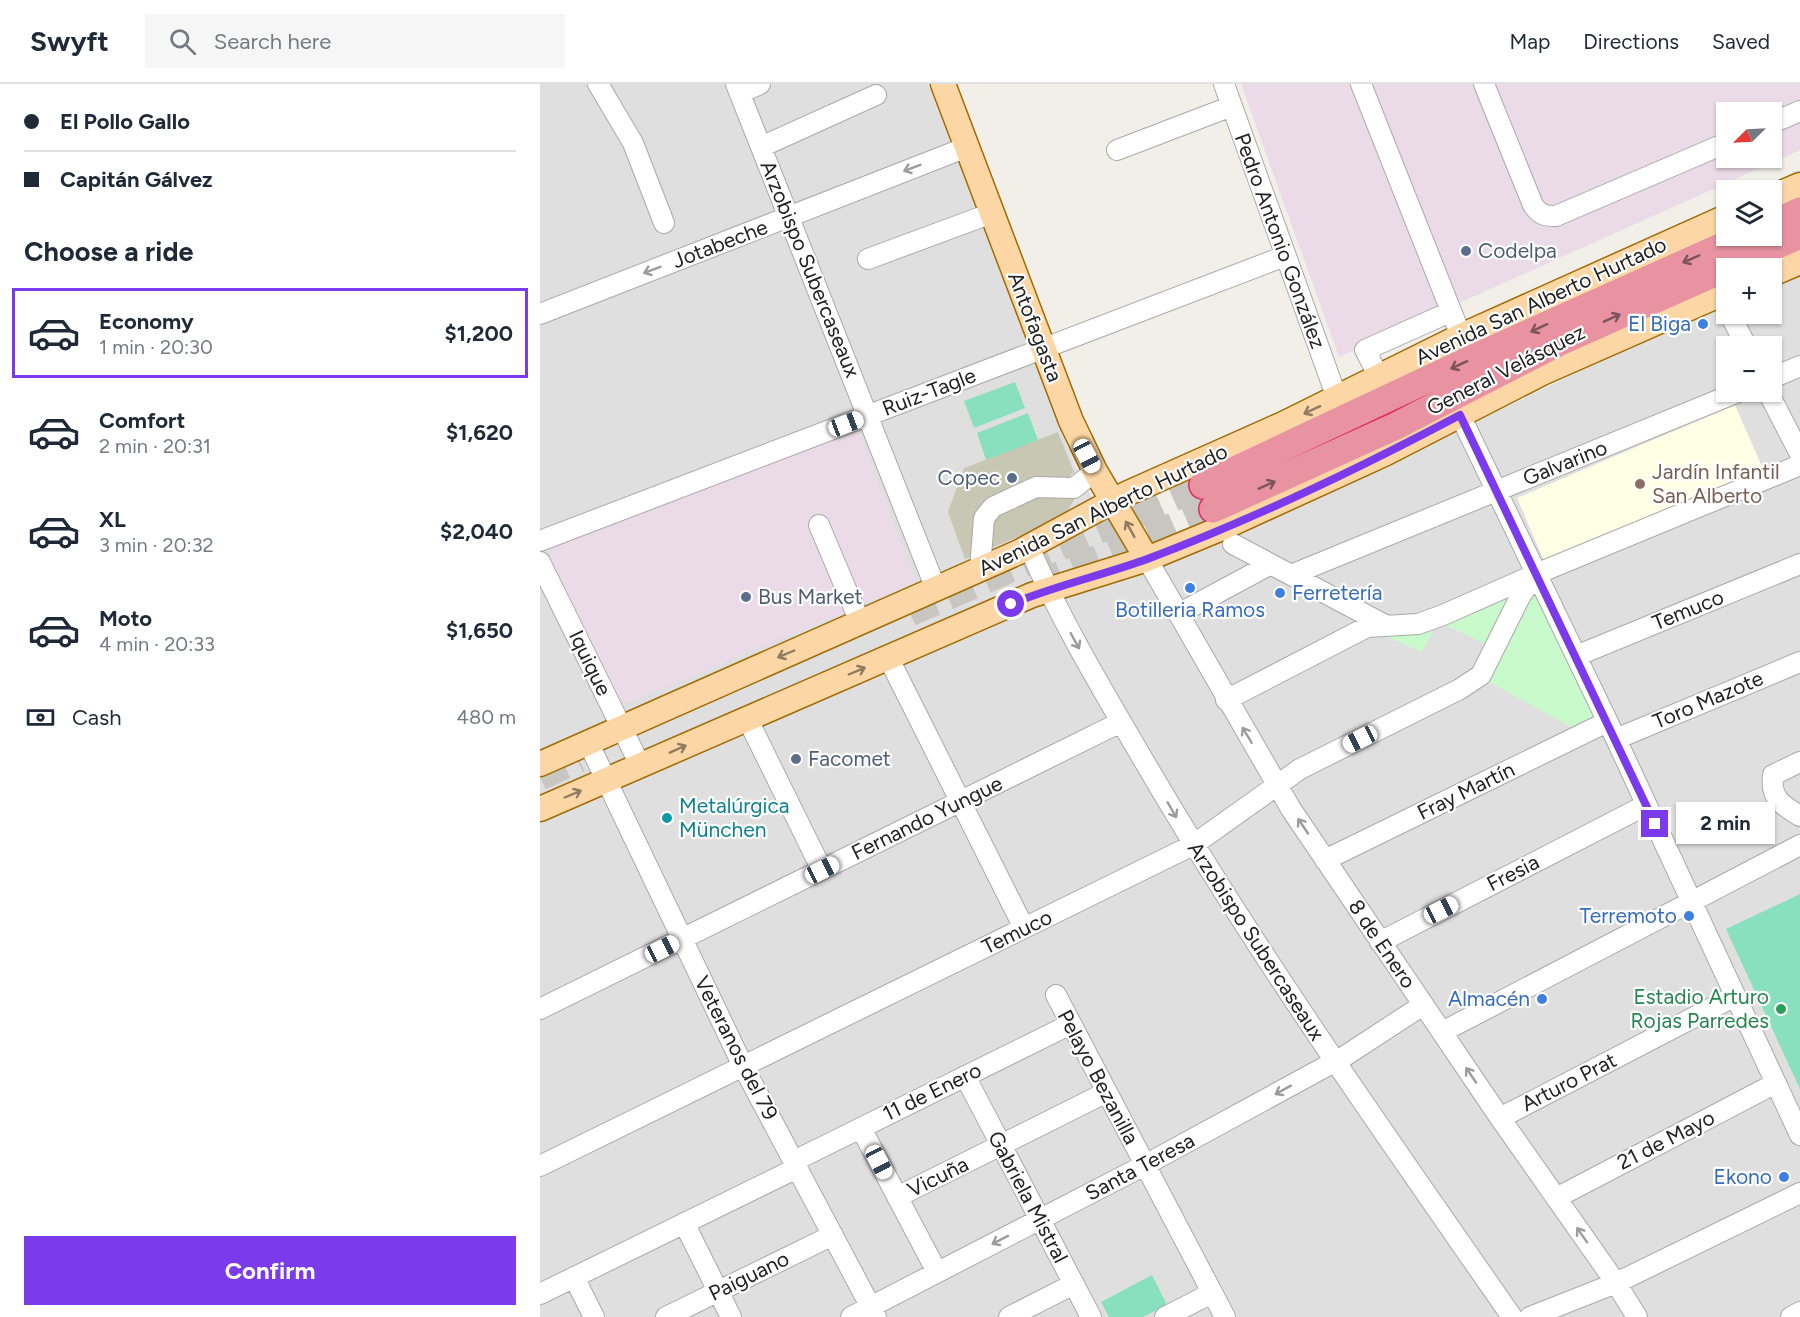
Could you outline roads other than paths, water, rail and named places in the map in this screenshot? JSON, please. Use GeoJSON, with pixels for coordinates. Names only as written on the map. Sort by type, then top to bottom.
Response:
{"type":"FeatureCollection","features":[{"type":"Feature","properties":{"kind":"highway","name":"General Velásquez"},"geometry":{"type":"LineString","coordinates":[[1793,239],[1800,211]]}},
{"type":"Feature","properties":{"kind":"highway","name":"General Velásquez"},"geometry":{"type":"LineString","coordinates":[[1723,246],[1481,354],[1208,497],[1396,426],[1570,337],[1777,246]]}},
{"type":"Feature","properties":{"kind":"main road","name":"Antofagasta"},"geometry":{"type":"LineString","coordinates":[[943,84],[1071,421],[1095,471],[1147,559]]}},
{"type":"Feature","properties":{"kind":"main road"},"geometry":{"type":"LineString","coordinates":[[1782,193],[1800,185]]}},
{"type":"Feature","properties":{"kind":"main road","name":"Avenida San Alberto Hurtado"},"geometry":{"type":"LineString","coordinates":[[540,764],[621,726],[1029,547],[1114,500],[1337,399],[1461,336],[1716,221]]}},
{"type":"Feature","properties":{"kind":"main road"},"geometry":{"type":"LineString","coordinates":[[1782,258],[1793,239]]}},
{"type":"Feature","properties":{"kind":"main road","name":"Avenida San Alberto Hurtado"},"geometry":{"type":"LineString","coordinates":[[540,808],[1047,589],[1147,559],[1334,478],[1542,373],[1716,306]]}},
{"type":"Feature","properties":{"kind":"main road"},"geometry":{"type":"LineString","coordinates":[[1093,512],[1096,494],[1095,471]]}},
{"type":"Feature","properties":{"kind":"street"},"geometry":{"type":"LineString","coordinates":[[597,84],[633,143],[664,223]]}},
{"type":"Feature","properties":{"kind":"street"},"geometry":{"type":"LineString","coordinates":[[738,89],[760,84]]}},
{"type":"Feature","properties":{"kind":"street","name":"Pedro Antonio González"},"geometry":{"type":"LineString","coordinates":[[1224,84],[1337,399]]}},
{"type":"Feature","properties":{"kind":"street"},"geometry":{"type":"LineString","coordinates":[[1361,84],[1461,336]]}},
{"type":"Feature","properties":{"kind":"street"},"geometry":{"type":"LineString","coordinates":[[1484,84],[1533,205],[1539,213],[1546,216],[1556,216],[1716,147]]}},
{"type":"Feature","properties":{"kind":"street","name":"Arzobispo Subercaseaux"},"geometry":{"type":"LineString","coordinates":[[738,89],[936,589]]}},
{"type":"Feature","properties":{"kind":"street"},"geometry":{"type":"LineString","coordinates":[[761,147],[876,95]]}},
{"type":"Feature","properties":{"kind":"street"},"geometry":{"type":"LineString","coordinates":[[1117,150],[1232,106]]}},
{"type":"Feature","properties":{"kind":"street"},"geometry":{"type":"LineString","coordinates":[[1782,119],[1800,111]]}},
{"type":"Feature","properties":{"kind":"street","name":"Jotabeche"},"geometry":{"type":"LineString","coordinates":[[540,314],[967,147]]}},
{"type":"Feature","properties":{"kind":"street"},"geometry":{"type":"LineString","coordinates":[[868,259],[992,213]]}},
{"type":"Feature","properties":{"kind":"street","name":"Ruiz-Tagle"},"geometry":{"type":"LineString","coordinates":[[540,541],[1285,256]]}},
{"type":"Feature","properties":{"kind":"street"},"geometry":{"type":"LineString","coordinates":[[1379,377],[1365,350],[1450,312]]}},
{"type":"Feature","properties":{"kind":"street"},"geometry":{"type":"LineString","coordinates":[[1782,374],[1800,366]]}},
{"type":"Feature","properties":{"kind":"street","name":"Galvarino"},"geometry":{"type":"LineString","coordinates":[[1291,575],[1716,401]]}},
{"type":"Feature","properties":{"kind":"street"},"geometry":{"type":"LineString","coordinates":[[1773,402],[1800,454]]}},
{"type":"Feature","properties":{"kind":"street"},"geometry":{"type":"LineString","coordinates":[[1460,415],[1611,730],[1800,1135]]}},
{"type":"Feature","properties":{"kind":"street"},"geometry":{"type":"LineString","coordinates":[[1226,700],[1366,627],[1419,624],[1800,465]]}},
{"type":"Feature","properties":{"kind":"street"},"geometry":{"type":"LineString","coordinates":[[980,569],[984,518],[993,507],[1036,487],[1074,488],[1095,471]]}},
{"type":"Feature","properties":{"kind":"street"},"geometry":{"type":"LineString","coordinates":[[819,525],[860,622]]}},
{"type":"Feature","properties":{"kind":"street"},"geometry":{"type":"LineString","coordinates":[[1233,544],[1385,625]]}},
{"type":"Feature","properties":{"kind":"street","name":"Arzobispo Subercaseaux"},"geometry":{"type":"LineString","coordinates":[[1029,547],[1047,589],[1192,844],[1335,1062],[1512,1317]]}},
{"type":"Feature","properties":{"kind":"street","name":"8 de Enero"},"geometry":{"type":"LineString","coordinates":[[1147,559],[1226,700],[1325,860],[1500,1118],[1616,1283],[1637,1317]]}},
{"type":"Feature","properties":{"kind":"street","name":"Iquique"},"geometry":{"type":"LineString","coordinates":[[540,562],[547,594],[621,726],[640,765]]}},
{"type":"Feature","properties":{"kind":"street"},"geometry":{"type":"LineString","coordinates":[[1178,614],[1271,564]]}},
{"type":"Feature","properties":{"kind":"street","name":"Temuco"},"geometry":{"type":"LineString","coordinates":[[1576,656],[1800,564]]}},
{"type":"Feature","properties":{"kind":"street","name":"Temuco"},"geometry":{"type":"LineString","coordinates":[[540,1166],[1192,844],[1300,769],[1460,689],[1481,675],[1521,595],[1536,574]]}},
{"type":"Feature","properties":{"kind":"street"},"geometry":{"type":"LineString","coordinates":[[888,657],[1024,928]]}},
{"type":"Feature","properties":{"kind":"street","name":"Toro Mazote"},"geometry":{"type":"LineString","coordinates":[[1611,730],[1800,662]]}},
{"type":"Feature","properties":{"kind":"street"},"geometry":{"type":"LineString","coordinates":[[747,718],[822,870]]}},
{"type":"Feature","properties":{"kind":"street","name":"Fernando Yungue"},"geometry":{"type":"LineString","coordinates":[[542,1004],[682,939],[1121,722]]}},
{"type":"Feature","properties":{"kind":"street","name":"Fray Martín"},"geometry":{"type":"LineString","coordinates":[[1325,860],[1611,730]]}},
{"type":"Feature","properties":{"kind":"street","name":"Veteranos del 79"},"geometry":{"type":"LineString","coordinates":[[588,742],[743,1066],[873,1312]]}},
{"type":"Feature","properties":{"kind":"street"},"geometry":{"type":"LineString","coordinates":[[1800,762],[1773,775],[1772,788],[1778,802],[1800,816]]}},
{"type":"Feature","properties":{"kind":"street","name":"Fresia"},"geometry":{"type":"LineString","coordinates":[[1380,942],[1646,805]]}},
{"type":"Feature","properties":{"kind":"street"},"geometry":{"type":"LineString","coordinates":[[1442,1032],[1800,845]]}},
{"type":"Feature","properties":{"kind":"street","name":"Pelayo Bezanilla"},"geometry":{"type":"LineString","coordinates":[[1056,995],[1225,1317]]}},
{"type":"Feature","properties":{"kind":"street","name":"Arturo Prat"},"geometry":{"type":"LineString","coordinates":[[1500,1118],[1735,996]]}},
{"type":"Feature","properties":{"kind":"street","name":"Santa Teresa"},"geometry":{"type":"LineString","coordinates":[[850,1317],[873,1312],[937,1272],[1145,1166],[1335,1062],[1423,1005]]}},
{"type":"Feature","properties":{"kind":"street","name":"11 de Enero"},"geometry":{"type":"LineString","coordinates":[[540,1294],[684,1223],[861,1128],[1071,1024]]}},
{"type":"Feature","properties":{"kind":"street","name":"Gabriela Mistral"},"geometry":{"type":"LineString","coordinates":[[965,1076],[1091,1317]]}},
{"type":"Feature","properties":{"kind":"street","name":"21 de Mayo"},"geometry":{"type":"LineString","coordinates":[[1556,1198],[1776,1083]]}},
{"type":"Feature","properties":{"kind":"street","name":"Vicuña"},"geometry":{"type":"LineString","coordinates":[[897,1197],[1107,1092]]}},
{"type":"Feature","properties":{"kind":"street"},"geometry":{"type":"LineString","coordinates":[[861,1128],[937,1272]]}},
{"type":"Feature","properties":{"kind":"street"},"geometry":{"type":"LineString","coordinates":[[1530,1317],[1616,1283],[1800,1193]]}},
{"type":"Feature","properties":{"kind":"street"},"geometry":{"type":"LineString","coordinates":[[684,1223],[731,1317]]}},
{"type":"Feature","properties":{"kind":"street","name":"Paiguano"},"geometry":{"type":"LineString","coordinates":[[666,1317],[833,1235]]}},
{"type":"Feature","properties":{"kind":"street"},"geometry":{"type":"LineString","coordinates":[[574,1277],[594,1317]]}},
{"type":"Feature","properties":{"kind":"street"},"geometry":{"type":"LineString","coordinates":[[1009,1317],[1074,1284]]}},
{"type":"Feature","properties":{"kind":"street"},"geometry":{"type":"LineString","coordinates":[[1165,1317],[1212,1293]]}},
{"type":"Feature","properties":{"kind":"street"},"geometry":{"type":"LineString","coordinates":[[1791,1317],[1800,1312]]}},
{"type":"Feature","properties":{"kind":"tunnel"},"geometry":{"type":"LineString","coordinates":[[910,613],[1203,485]]}},
{"type":"Feature","properties":{"kind":"tunnel"},"geometry":{"type":"LineString","coordinates":[[1036,585],[1213,509]]}},
{"type":"Feature","properties":{"kind":"tunnel"},"geometry":{"type":"LineString","coordinates":[[540,777],[579,759]]}},
{"type":"Feature","properties":{"kind":"place","name":"Codelpa"},"geometry":{"type":"Point","coordinates":[1466,251]}},
{"type":"Feature","properties":{"kind":"place","name":"El Biga"},"geometry":{"type":"Point","coordinates":[1703,324]}},
{"type":"Feature","properties":{"kind":"place","name":"Copec"},"geometry":{"type":"Point","coordinates":[1012,478]}},
{"type":"Feature","properties":{"kind":"place","name":"Jardín Infantil San Alberto"},"geometry":{"type":"Point","coordinates":[1640,484]}},
{"type":"Feature","properties":{"kind":"place","name":"Botilleria Ramos"},"geometry":{"type":"Point","coordinates":[1190,588]}},
{"type":"Feature","properties":{"kind":"place","name":"Ferretería"},"geometry":{"type":"Point","coordinates":[1280,593]}},
{"type":"Feature","properties":{"kind":"place","name":"Bus Market"},"geometry":{"type":"Point","coordinates":[746,597]}},
{"type":"Feature","properties":{"kind":"place","name":"Facomet"},"geometry":{"type":"Point","coordinates":[796,759]}},
{"type":"Feature","properties":{"kind":"place","name":"Metalúrgica München"},"geometry":{"type":"Point","coordinates":[667,818]}},
{"type":"Feature","properties":{"kind":"place","name":"Terremoto"},"geometry":{"type":"Point","coordinates":[1689,916]}},
{"type":"Feature","properties":{"kind":"place","name":"Almacén"},"geometry":{"type":"Point","coordinates":[1542,999]}},
{"type":"Feature","properties":{"kind":"place","name":"Estadio Arturo Rojas Parredes"},"geometry":{"type":"Point","coordinates":[1781,1009]}},
{"type":"Feature","properties":{"kind":"place","name":"Ekono"},"geometry":{"type":"Point","coordinates":[1784,1177]}}]}
